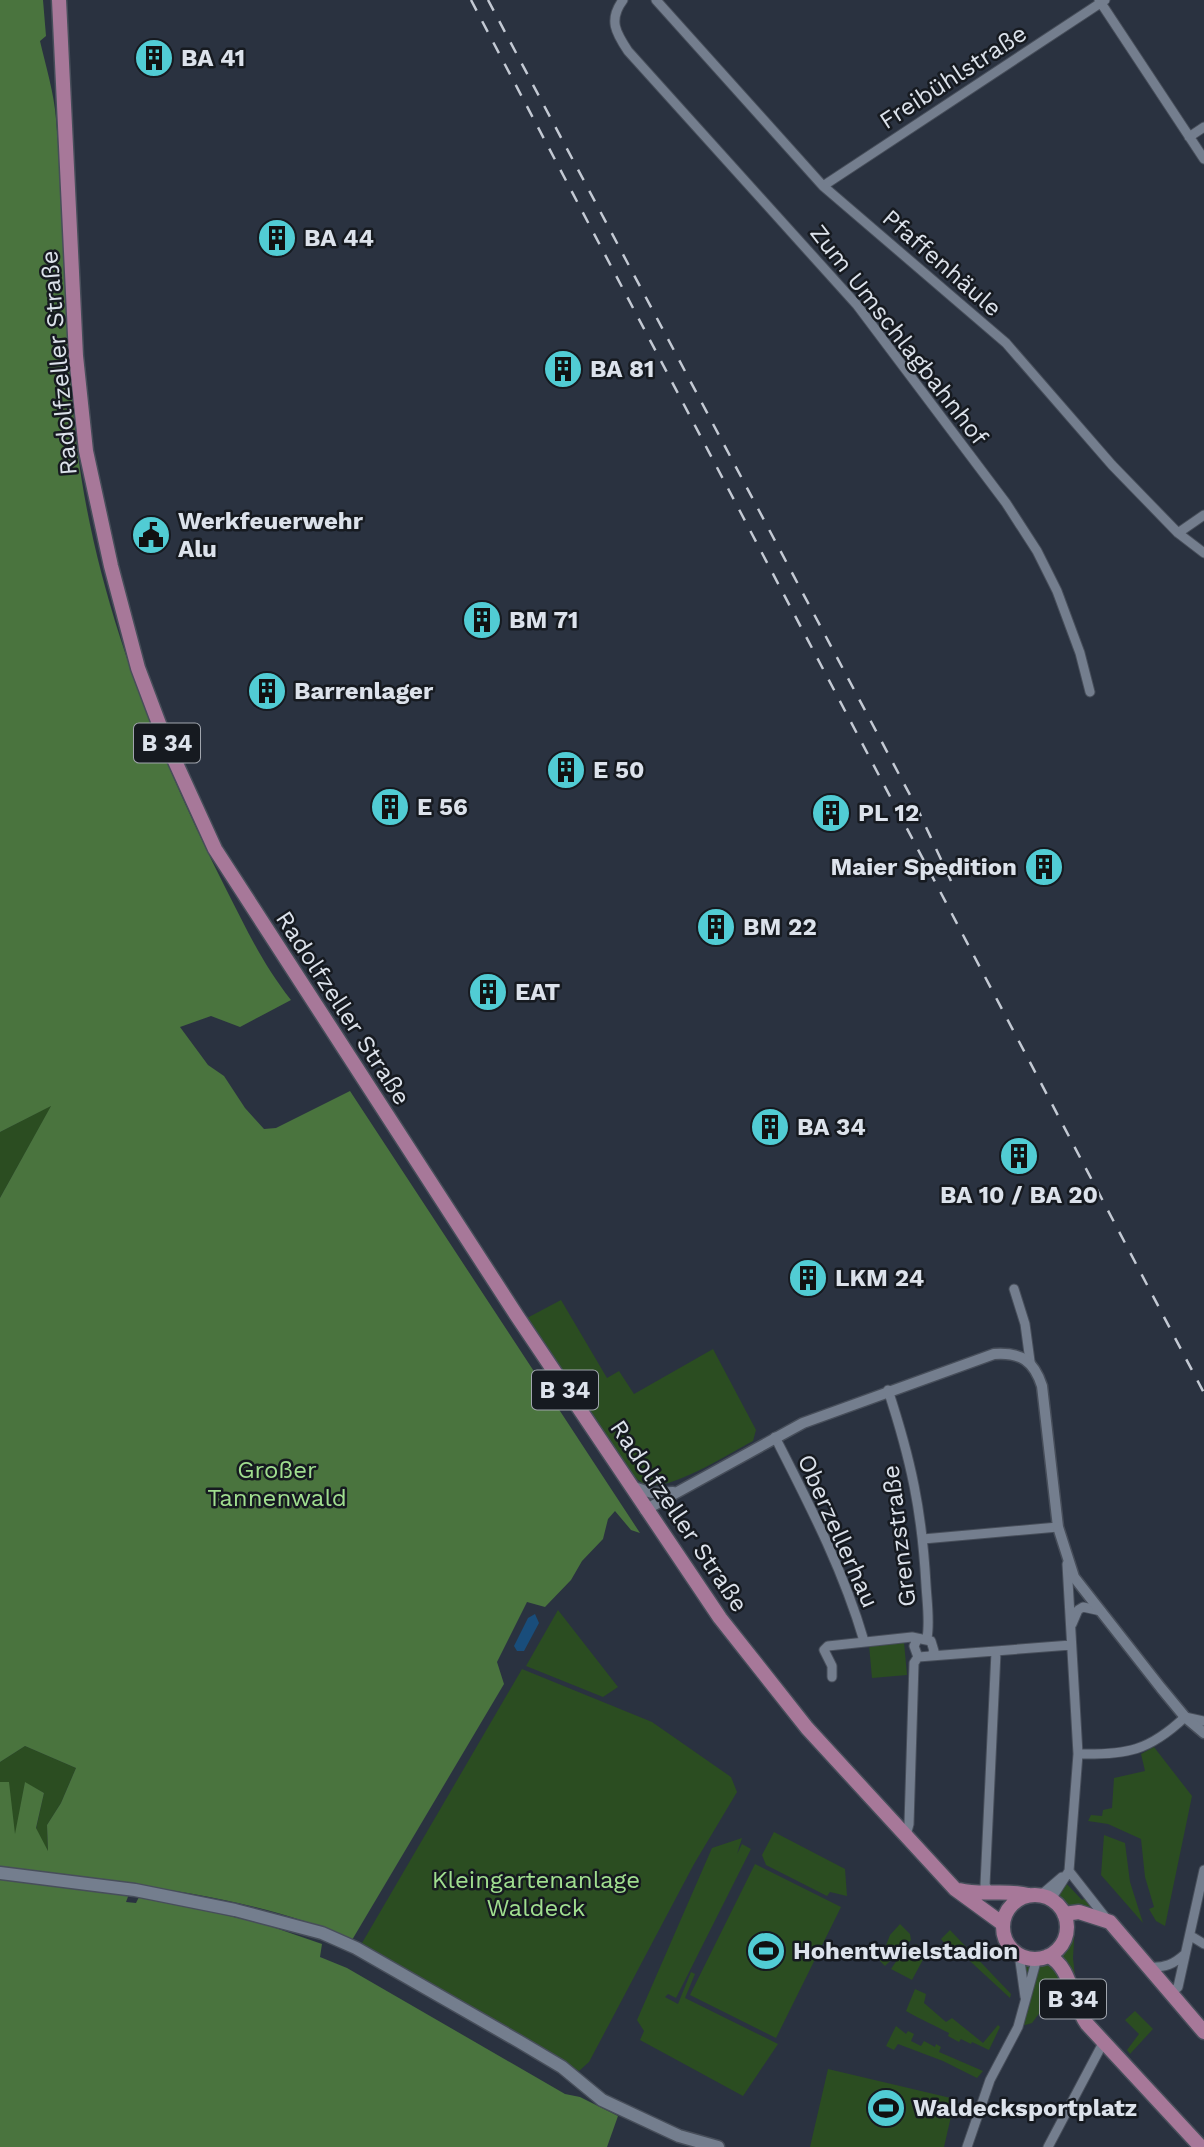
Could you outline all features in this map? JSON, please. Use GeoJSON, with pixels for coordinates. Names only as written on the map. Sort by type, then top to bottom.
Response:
{"type":"FeatureCollection","features":[{"type":"Feature","properties":{"kind":"main road","name":"Radolfzeller Straße"},"geometry":{"type":"LineString","coordinates":[[59,0],[76,356],[86,451],[111,566],[138,668],[164,737],[232,879],[627,1483],[752,1660],[807,1728],[955,1889],[1003,1923]]}},
{"type":"Feature","properties":{"kind":"main road"},"geometry":{"type":"LineString","coordinates":[[0,1873],[148,1893],[235,1910],[323,1933],[356,1948],[520,2042],[570,2074],[602,2100],[679,2136],[719,2147]]}},
{"type":"Feature","properties":{"kind":"main road"},"geometry":{"type":"LineString","coordinates":[[955,1889],[976,1895],[1017,1892],[1041,1897],[1064,1914],[1079,1912],[1110,1922],[1204,2032]]}},
{"type":"Feature","properties":{"kind":"main road"},"geometry":{"type":"LineString","coordinates":[[1003,1923],[1013,1903],[1041,1897]]}},
{"type":"Feature","properties":{"kind":"main road","name":"B 34"},"geometry":{"type":"LineString","coordinates":[[1043,1957],[1063,1942],[1066,1933],[1064,1914]]}},
{"type":"Feature","properties":{"kind":"main road","name":"B 34"},"geometry":{"type":"LineString","coordinates":[[1003,1923],[1006,1941],[1019,1954],[1043,1957],[1060,1963],[1079,2013],[1103,2043],[1201,2147]]}},
{"type":"Feature","properties":{"kind":"street","name":"Zum Umschlagbahnhof"},"geometry":{"type":"LineString","coordinates":[[623,0],[613,22],[616,34],[628,51],[857,305],[1006,503],[1057,591],[1080,653],[1090,692]]}},
{"type":"Feature","properties":{"kind":"street","name":"Pfaffenhäule"},"geometry":{"type":"LineString","coordinates":[[656,0],[823,186],[1006,343],[1112,465],[1178,533],[1204,554]]}},
{"type":"Feature","properties":{"kind":"street"},"geometry":{"type":"LineString","coordinates":[[1101,1],[1204,159]]}},
{"type":"Feature","properties":{"kind":"street","name":"Freibühlstraße"},"geometry":{"type":"LineString","coordinates":[[823,186],[1101,1]]}},
{"type":"Feature","properties":{"kind":"street"},"geometry":{"type":"LineString","coordinates":[[1189,137],[1204,127]]}},
{"type":"Feature","properties":{"kind":"street"},"geometry":{"type":"LineString","coordinates":[[1178,533],[1204,515]]}},
{"type":"Feature","properties":{"kind":"street"},"geometry":{"type":"LineString","coordinates":[[1014,1289],[1025,1324],[1030,1361],[1038,1374],[1045,1399],[1058,1527],[1067,1561],[1074,1577],[1185,1717],[1204,1733]]}},
{"type":"Feature","properties":{"kind":"street"},"geometry":{"type":"LineString","coordinates":[[645,1510],[775,1437],[888,1390],[994,1354],[1012,1354],[1030,1361]]}},
{"type":"Feature","properties":{"kind":"street","name":"Grenzstraße"},"geometry":{"type":"LineString","coordinates":[[888,1390],[911,1459],[923,1539],[922,1639]]}},
{"type":"Feature","properties":{"kind":"street","name":"Oberzellerhau"},"geometry":{"type":"LineString","coordinates":[[775,1437],[829,1545],[850,1595],[863,1641]]}},
{"type":"Feature","properties":{"kind":"street"},"geometry":{"type":"LineString","coordinates":[[627,1483],[652,1493],[676,1492]]}},
{"type":"Feature","properties":{"kind":"street"},"geometry":{"type":"LineString","coordinates":[[923,1539],[1058,1527]]}},
{"type":"Feature","properties":{"kind":"street"},"geometry":{"type":"LineString","coordinates":[[1041,1897],[1069,1871],[1078,1754],[1067,1561]]}},
{"type":"Feature","properties":{"kind":"street"},"geometry":{"type":"LineString","coordinates":[[1070,1629],[1074,1577]]}},
{"type":"Feature","properties":{"kind":"street"},"geometry":{"type":"LineString","coordinates":[[1070,1629],[1078,1610],[1083,1607],[1101,1611]]}},
{"type":"Feature","properties":{"kind":"street","name":"Oberzellerhau"},"geometry":{"type":"LineString","coordinates":[[832,1677],[832,1666],[824,1650],[828,1646],[912,1637],[922,1639]]}},
{"type":"Feature","properties":{"kind":"street"},"geometry":{"type":"LineString","coordinates":[[918,1657],[914,1652],[922,1639],[934,1646],[931,1656]]}},
{"type":"Feature","properties":{"kind":"street"},"geometry":{"type":"LineString","coordinates":[[918,1657],[1071,1645]]}},
{"type":"Feature","properties":{"kind":"street"},"geometry":{"type":"LineString","coordinates":[[990,1893],[985,1885],[996,1652]]}},
{"type":"Feature","properties":{"kind":"street"},"geometry":{"type":"LineString","coordinates":[[906,1835],[914,1663],[918,1657]]}},
{"type":"Feature","properties":{"kind":"street"},"geometry":{"type":"LineString","coordinates":[[1185,1717],[1204,1721]]}},
{"type":"Feature","properties":{"kind":"street"},"geometry":{"type":"LineString","coordinates":[[1078,1754],[1121,1753],[1143,1748],[1161,1739],[1185,1717]]}},
{"type":"Feature","properties":{"kind":"street"},"geometry":{"type":"LineString","coordinates":[[890,1818],[909,1804]]}},
{"type":"Feature","properties":{"kind":"street"},"geometry":{"type":"LineString","coordinates":[[1171,1993],[1178,1987],[1204,1870]]}},
{"type":"Feature","properties":{"kind":"street"},"geometry":{"type":"LineString","coordinates":[[1069,1871],[1110,1922]]}},
{"type":"Feature","properties":{"kind":"street"},"geometry":{"type":"LineString","coordinates":[[1191,1936],[1204,1944]]}},
{"type":"Feature","properties":{"kind":"street"},"geometry":{"type":"LineString","coordinates":[[1019,1954],[1025,2006]]}},
{"type":"Feature","properties":{"kind":"street"},"geometry":{"type":"LineString","coordinates":[[1149,1967],[1161,1968],[1175,1963],[1185,1954]]}},
{"type":"Feature","properties":{"kind":"street"},"geometry":{"type":"LineString","coordinates":[[967,2147],[990,2081],[1025,2006],[1043,1957]]}},
{"type":"Feature","properties":{"kind":"street"},"geometry":{"type":"LineString","coordinates":[[1048,2147],[1103,2043]]}},
{"type":"Feature","properties":{"kind":"green space","name":"Großer Tannenwald"},"geometry":{"type":"Polygon","coordinates":[[[0,0],[43,0],[46,36],[40,41],[56,119],[77,447],[86,505],[114,619],[154,730],[201,839],[256,947],[291,1000],[240,1027],[211,1016],[180,1027],[208,1065],[224,1076],[245,1108],[264,1129],[276,1128],[350,1091],[640,1533],[631,1530],[615,1511],[608,1519],[603,1539],[582,1561],[571,1580],[545,1607],[527,1602],[497,1662],[504,1684],[352,1940],[312,1924],[225,1900],[0,1868],[0,1782],[9,1782],[15,1834],[25,1782],[44,1793],[36,1828],[48,1851],[47,1825],[61,1803],[76,1768],[25,1746],[0,1762],[0,1198],[51,1106],[0,1132],[0,0]]]}},
{"type":"Feature","properties":{"kind":"green space"},"geometry":{"type":"Polygon","coordinates":[[[52,1105],[0,1198],[0,1132],[52,1105]]]}},
{"type":"Feature","properties":{"kind":"green space"},"geometry":{"type":"Polygon","coordinates":[[[561,1300],[607,1378],[619,1371],[634,1394],[713,1349],[756,1430],[753,1441],[673,1482],[649,1485],[638,1480],[623,1465],[527,1318],[561,1300]]]}},
{"type":"Feature","properties":{"kind":"green space"},"geometry":{"type":"Polygon","coordinates":[[[558,1610],[618,1687],[603,1697],[526,1666],[558,1610]]]}},
{"type":"Feature","properties":{"kind":"green space"},"geometry":{"type":"Polygon","coordinates":[[[904,1642],[907,1675],[872,1678],[869,1645],[904,1642]]]}},
{"type":"Feature","properties":{"kind":"green space","name":"Kleingartenanlage Waldeck"},"geometry":{"type":"Polygon","coordinates":[[[522,1669],[652,1722],[731,1777],[737,1792],[694,1864],[589,2062],[579,2071],[362,1943],[522,1669]]]}},
{"type":"Feature","properties":{"kind":"green space"},"geometry":{"type":"Polygon","coordinates":[[[25,1746],[76,1768],[61,1803],[47,1825],[48,1852],[36,1829],[44,1793],[25,1783],[15,1838],[8,1782],[0,1782],[0,1762],[25,1746]]]}},
{"type":"Feature","properties":{"kind":"green space"},"geometry":{"type":"Polygon","coordinates":[[[1154,1747],[1192,1796],[1165,1926],[1156,1921],[1149,1909],[1154,1907],[1145,1877],[1141,1839],[1108,1824],[1088,1821],[1091,1815],[1102,1816],[1103,1810],[1112,1808],[1114,1778],[1145,1771],[1141,1754],[1154,1747]]]}},
{"type":"Feature","properties":{"kind":"green space"},"geometry":{"type":"Polygon","coordinates":[[[774,1832],[845,1869],[847,1896],[830,1892],[827,1896],[766,1865],[762,1855],[774,1832]]]}},
{"type":"Feature","properties":{"kind":"green space"},"geometry":{"type":"Polygon","coordinates":[[[1104,1835],[1125,1843],[1130,1882],[1143,1923],[1101,1875],[1104,1835]]]}},
{"type":"Feature","properties":{"kind":"green space"},"geometry":{"type":"Polygon","coordinates":[[[742,1838],[737,1854],[742,1844],[751,1849],[676,1998],[668,1994],[665,1997],[678,2004],[691,1972],[695,1974],[685,1998],[778,2044],[743,2096],[640,2040],[644,2031],[637,2020],[712,1848],[742,1838]]]}},
{"type":"Feature","properties":{"kind":"green space","name":"Hohentwielstadion"},"geometry":{"type":"Polygon","coordinates":[[[755,1864],[841,1907],[776,2038],[690,1995],[755,1864]]]}},
{"type":"Feature","properties":{"kind":"green space"},"geometry":{"type":"Polygon","coordinates":[[[0,1879],[129,1894],[126,1902],[136,1903],[140,1895],[264,1924],[322,1944],[320,1957],[347,1968],[565,2094],[580,2097],[618,2116],[607,2147],[0,2147],[0,1879]]]}},
{"type":"Feature","properties":{"kind":"green space"},"geometry":{"type":"Polygon","coordinates":[[[1064,1881],[1082,1900],[1089,1895],[1110,1922],[1064,1914],[1051,1899],[1064,1881]]]}},
{"type":"Feature","properties":{"kind":"green space"},"geometry":{"type":"Polygon","coordinates":[[[1066,1923],[1075,1924],[1073,1958],[1079,2013],[1070,2019],[1050,1999],[1032,2023],[1018,2027],[1025,2006],[1019,1954],[1037,1957],[1052,1952],[1062,1941],[1066,1923]]]}},
{"type":"Feature","properties":{"kind":"green space"},"geometry":{"type":"Polygon","coordinates":[[[900,1924],[910,1934],[911,1940],[885,1966],[880,1961],[890,1935],[900,1924]]]}},
{"type":"Feature","properties":{"kind":"green space"},"geometry":{"type":"Polygon","coordinates":[[[950,1930],[1011,1994],[1010,1998],[959,1951],[946,1945],[941,1939],[950,1930]]]}},
{"type":"Feature","properties":{"kind":"green space"},"geometry":{"type":"Polygon","coordinates":[[[916,1944],[926,1954],[912,1980],[891,1969],[897,1960],[916,1944]]]}},
{"type":"Feature","properties":{"kind":"green space"},"geometry":{"type":"Polygon","coordinates":[[[915,1989],[926,1994],[924,2003],[946,2022],[952,2018],[983,2043],[998,2025],[1000,2027],[989,2050],[961,2039],[959,2042],[948,2036],[949,2033],[906,2011],[915,1989]]]}},
{"type":"Feature","properties":{"kind":"green space"},"geometry":{"type":"Polygon","coordinates":[[[1135,2011],[1153,2029],[1130,2054],[1127,2050],[1139,2034],[1125,2020],[1135,2011]]]}},
{"type":"Feature","properties":{"kind":"green space"},"geometry":{"type":"Polygon","coordinates":[[[896,2026],[906,2034],[908,2031],[914,2034],[911,2041],[921,2046],[924,2041],[935,2047],[936,2044],[941,2047],[939,2052],[983,2071],[977,2078],[943,2061],[898,2044],[894,2050],[886,2046],[896,2026]]]}},
{"type":"Feature","properties":{"kind":"green space","name":"Waldecksportplatz"},"geometry":{"type":"Polygon","coordinates":[[[828,2069],[955,2099],[944,2147],[810,2147],[828,2069]]]}},
{"type":"Feature","properties":{"kind":"water"},"geometry":{"type":"Polygon","coordinates":[[[535,1614],[539,1623],[524,1651],[517,1651],[514,1646],[528,1618],[535,1614]]]}},
{"type":"Feature","properties":{"kind":"railway"},"geometry":{"type":"LineString","coordinates":[[471,0],[1204,1393]]}},
{"type":"Feature","properties":{"kind":"railway"},"geometry":{"type":"LineString","coordinates":[[488,0],[919,812],[951,881]]}},
{"type":"Feature","properties":{"kind":"place","name":"BA 41"},"geometry":{"type":"Point","coordinates":[154,58]}},
{"type":"Feature","properties":{"kind":"place","name":"BA 44"},"geometry":{"type":"Point","coordinates":[277,238]}},
{"type":"Feature","properties":{"kind":"place","name":"BA 81"},"geometry":{"type":"Point","coordinates":[563,369]}},
{"type":"Feature","properties":{"kind":"place","name":"Werkfeuerwehr Alu"},"geometry":{"type":"Point","coordinates":[151,535]}},
{"type":"Feature","properties":{"kind":"place","name":"BM 71"},"geometry":{"type":"Point","coordinates":[482,620]}},
{"type":"Feature","properties":{"kind":"place","name":"Barrenlager"},"geometry":{"type":"Point","coordinates":[267,691]}},
{"type":"Feature","properties":{"kind":"place","name":"E 50"},"geometry":{"type":"Point","coordinates":[566,770]}},
{"type":"Feature","properties":{"kind":"place","name":"E 56"},"geometry":{"type":"Point","coordinates":[390,807]}},
{"type":"Feature","properties":{"kind":"place","name":"PL 12"},"geometry":{"type":"Point","coordinates":[831,813]}},
{"type":"Feature","properties":{"kind":"place","name":"Maier Spedition"},"geometry":{"type":"Point","coordinates":[1044,867]}},
{"type":"Feature","properties":{"kind":"place","name":"BM 22"},"geometry":{"type":"Point","coordinates":[716,927]}},
{"type":"Feature","properties":{"kind":"place","name":"EAT"},"geometry":{"type":"Point","coordinates":[488,992]}},
{"type":"Feature","properties":{"kind":"place","name":"BA 34"},"geometry":{"type":"Point","coordinates":[770,1127]}},
{"type":"Feature","properties":{"kind":"place","name":"BA 10 / BA 20"},"geometry":{"type":"Point","coordinates":[1019,1156]}},
{"type":"Feature","properties":{"kind":"place","name":"LKM 24"},"geometry":{"type":"Point","coordinates":[808,1278]}},
{"type":"Feature","properties":{"kind":"place","name":"Hohentwielstadion"},"geometry":{"type":"Point","coordinates":[766,1951]}},
{"type":"Feature","properties":{"kind":"place","name":"Waldecksportplatz"},"geometry":{"type":"Point","coordinates":[886,2108]}}]}
